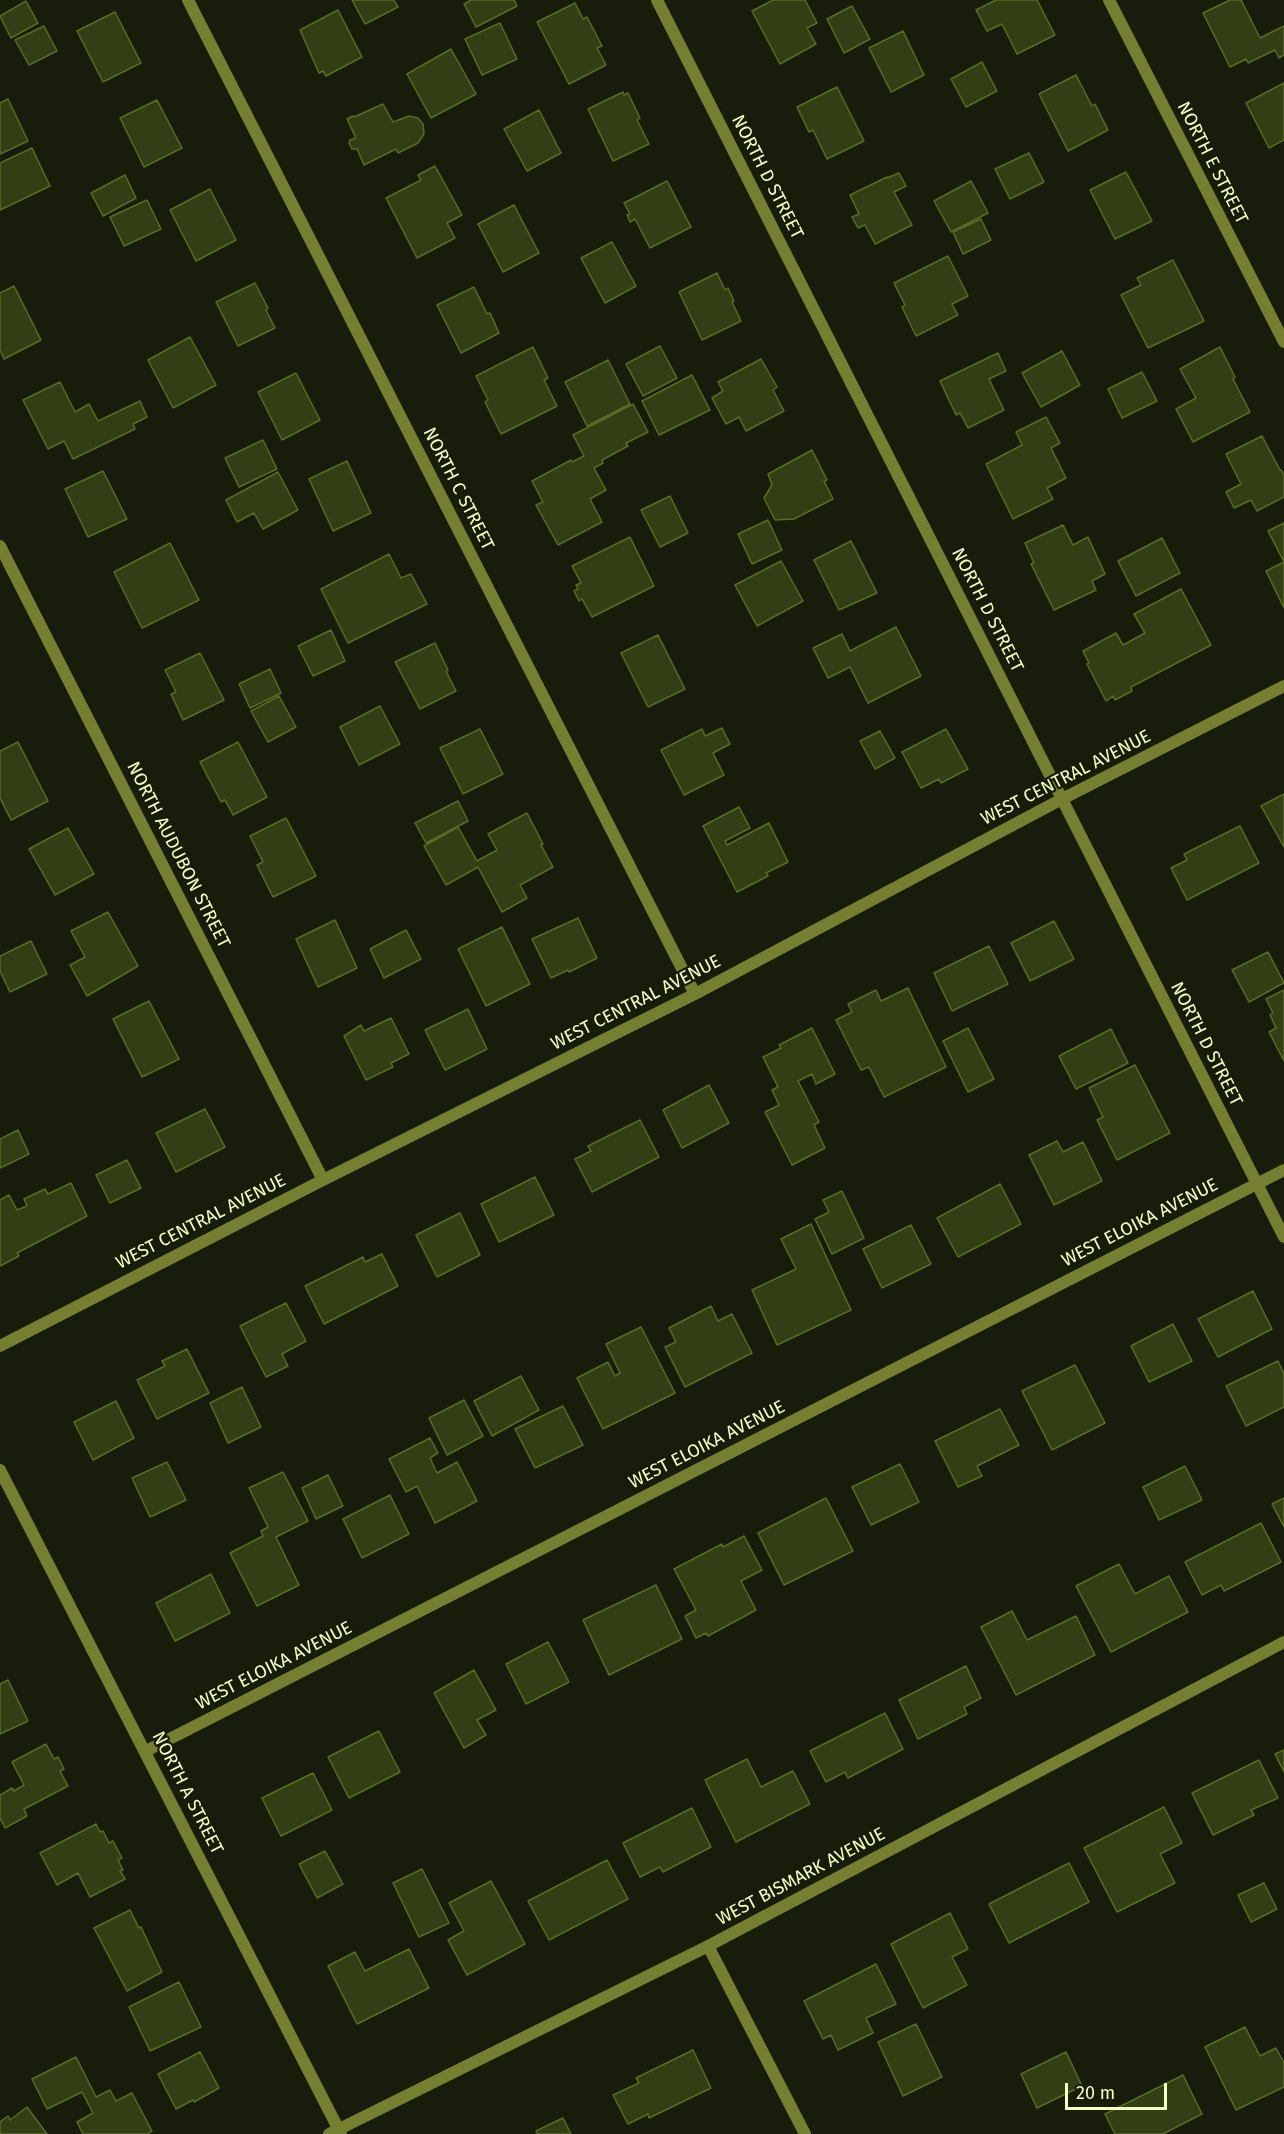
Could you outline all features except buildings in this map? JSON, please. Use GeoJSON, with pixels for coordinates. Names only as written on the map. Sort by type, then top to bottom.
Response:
{"type":"FeatureCollection","features":[{"type":"Feature","properties":{"kind":"street","name":"NORTH C STREET"},"geometry":{"type":"LineString","coordinates":[[188,0],[695,994]]}},
{"type":"Feature","properties":{"kind":"street","name":"NORTH D STREET"},"geometry":{"type":"LineString","coordinates":[[657,0],[1284,1237]]}},
{"type":"Feature","properties":{"kind":"street","name":"NORTH E STREET"},"geometry":{"type":"LineString","coordinates":[[1109,0],[1284,342]]}},
{"type":"Feature","properties":{"kind":"street","name":"NORTH AUDUBON STREET"},"geometry":{"type":"LineString","coordinates":[[0,546],[323,1180]]}},
{"type":"Feature","properties":{"kind":"street","name":"WEST CENTRAL AVENUE"},"geometry":{"type":"LineString","coordinates":[[0,1346],[323,1180],[695,994],[1062,799],[1284,686]]}},
{"type":"Feature","properties":{"kind":"street","name":"WEST ELOIKA AVENUE"},"geometry":{"type":"LineString","coordinates":[[146,1752],[1284,1170]]}},
{"type":"Feature","properties":{"kind":"street","name":"NORTH A STREET"},"geometry":{"type":"LineString","coordinates":[[0,1470],[146,1752],[336,2132]]}},
{"type":"Feature","properties":{"kind":"street","name":"WEST BISMARK AVENUE"},"geometry":{"type":"LineString","coordinates":[[336,2132],[708,1946],[1284,1642]]}},
{"type":"Feature","properties":{"kind":"street"},"geometry":{"type":"LineString","coordinates":[[708,1946],[805,2134]]}}]}
